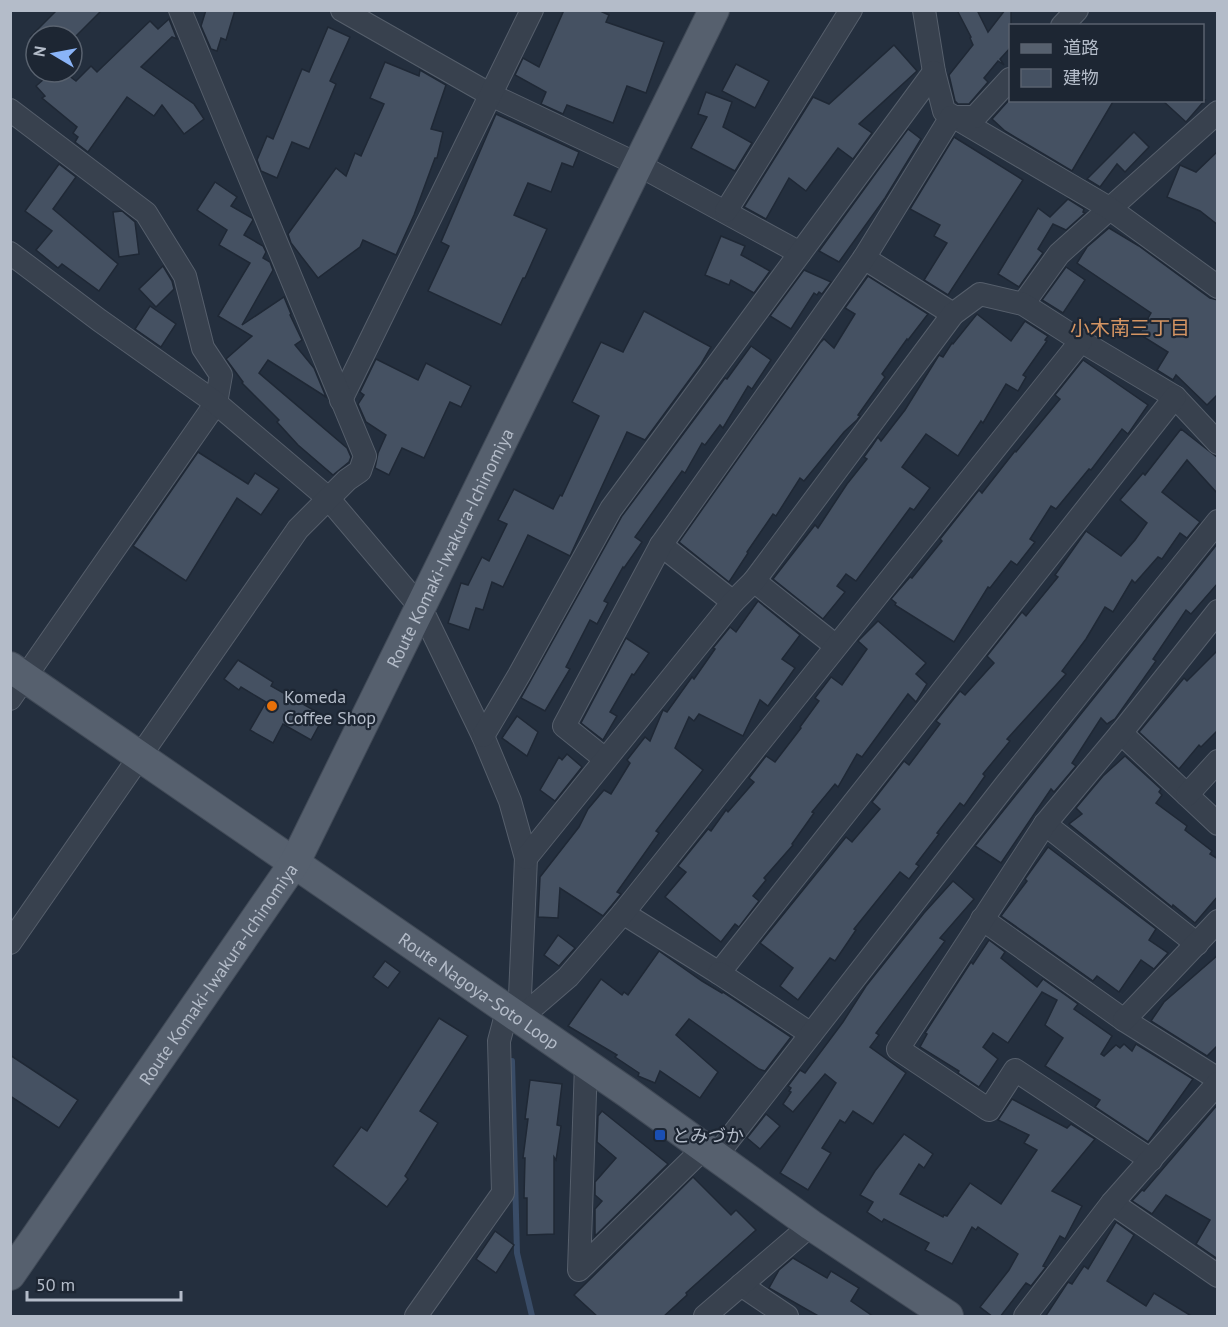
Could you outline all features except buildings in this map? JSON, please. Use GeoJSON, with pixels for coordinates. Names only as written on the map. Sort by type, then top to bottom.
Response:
{"type":"FeatureCollection","features":[{"type":"Feature","properties":{"kind":"main road","name":"Route Komaki-Iwakura-Ichinomiya"},"geometry":{"type":"LineString","coordinates":[[10,1275],[295,862],[714,10]]}},
{"type":"Feature","properties":{"kind":"main road","name":"Route Nagoya-Soto Loop"},"geometry":{"type":"LineString","coordinates":[[16,681],[139,757],[295,862],[586,1064],[811,1225],[948,1317]]}},
{"type":"Feature","properties":{"kind":"street"},"geometry":{"type":"LineString","coordinates":[[10,942],[298,529],[328,498],[360,471],[365,456],[180,10]]}},
{"type":"Feature","properties":{"kind":"street"},"geometry":{"type":"LineString","coordinates":[[342,10],[491,95],[637,164],[800,253]]}},
{"type":"Feature","properties":{"kind":"street"},"geometry":{"type":"LineString","coordinates":[[341,400],[532,10]]}},
{"type":"Feature","properties":{"kind":"street"},"geometry":{"type":"LineString","coordinates":[[726,211],[851,10]]}},
{"type":"Feature","properties":{"kind":"street"},"geometry":{"type":"LineString","coordinates":[[924,10],[934,72],[944,111],[1109,208],[1218,287]]}},
{"type":"Feature","properties":{"kind":"street"},"geometry":{"type":"LineString","coordinates":[[1064,24],[1077,10]]}},
{"type":"Feature","properties":{"kind":"street"},"geometry":{"type":"LineString","coordinates":[[483,736],[610,509],[934,72]]}},
{"type":"Feature","properties":{"kind":"street"},"geometry":{"type":"LineString","coordinates":[[951,117],[975,117],[1009,82]]}},
{"type":"Feature","properties":{"kind":"street"},"geometry":{"type":"LineString","coordinates":[[10,110],[146,213],[185,276],[203,348],[221,375],[216,403],[16,681]]}},
{"type":"Feature","properties":{"kind":"street"},"geometry":{"type":"LineString","coordinates":[[1023,304],[1059,254],[1218,112]]}},
{"type":"Feature","properties":{"kind":"street"},"geometry":{"type":"LineString","coordinates":[[605,759],[564,726],[661,545],[864,258],[951,117]]}},
{"type":"Feature","properties":{"kind":"street"},"geometry":{"type":"LineString","coordinates":[[10,253],[216,403],[328,498],[421,608],[483,736],[510,801],[526,858],[513,1015],[499,1041],[503,1192],[416,1317]]}},
{"type":"Feature","properties":{"kind":"street"},"geometry":{"type":"LineString","coordinates":[[864,258],[953,314]]}},
{"type":"Feature","properties":{"kind":"street"},"geometry":{"type":"LineString","coordinates":[[526,858],[733,602],[754,581],[953,314],[980,294],[1023,304],[1175,396],[1218,443]]}},
{"type":"Feature","properties":{"kind":"street"},"geometry":{"type":"LineString","coordinates":[[513,1015],[568,977],[623,913],[1081,341]]}},
{"type":"Feature","properties":{"kind":"street"},"geometry":{"type":"LineString","coordinates":[[719,974],[1175,396]]}},
{"type":"Feature","properties":{"kind":"street"},"geometry":{"type":"LineString","coordinates":[[586,1064],[579,1270],[710,1152],[811,1034],[1007,783],[1218,521]]}},
{"type":"Feature","properties":{"kind":"street"},"geometry":{"type":"LineString","coordinates":[[661,545],[733,602]]}},
{"type":"Feature","properties":{"kind":"street"},"geometry":{"type":"LineString","coordinates":[[754,581],[836,646]]}},
{"type":"Feature","properties":{"kind":"street"},"geometry":{"type":"LineString","coordinates":[[1151,1160],[1015,1070],[989,1110],[898,1049],[1045,824],[1218,611]]}},
{"type":"Feature","properties":{"kind":"street"},"geometry":{"type":"LineString","coordinates":[[1121,733],[1218,824]]}},
{"type":"Feature","properties":{"kind":"street"},"geometry":{"type":"LineString","coordinates":[[1187,795],[1218,761]]}},
{"type":"Feature","properties":{"kind":"street"},"geometry":{"type":"LineString","coordinates":[[1045,824],[1197,944]]}},
{"type":"Feature","properties":{"kind":"street"},"geometry":{"type":"LineString","coordinates":[[623,913],[811,1034]]}},
{"type":"Feature","properties":{"kind":"street"},"geometry":{"type":"LineString","coordinates":[[982,919],[1124,1020],[1218,1081],[1112,1203],[1025,1317]]}},
{"type":"Feature","properties":{"kind":"street"},"geometry":{"type":"LineString","coordinates":[[1124,1020],[1218,921]]}},
{"type":"Feature","properties":{"kind":"street"},"geometry":{"type":"LineString","coordinates":[[1112,1203],[1218,1276]]}},
{"type":"Feature","properties":{"kind":"street"},"geometry":{"type":"LineString","coordinates":[[705,1317],[811,1225]]}},
{"type":"Feature","properties":{"kind":"street"},"geometry":{"type":"LineString","coordinates":[[741,1285],[787,1317]]}},
{"type":"Feature","properties":{"kind":"waterway"},"geometry":{"type":"LineString","coordinates":[[512,1061],[517,1253],[532,1316]]}},
{"type":"Feature","properties":{"kind":"place","name":"Komeda Coffee Shop"},"geometry":{"type":"Point","coordinates":[272,706]}},
{"type":"Feature","properties":{"kind":"place","name":"とみづか"},"geometry":{"type":"Point","coordinates":[660,1135]}},
{"type":"Feature","properties":{"kind":"district","name":"小木南三丁目"},"geometry":{"type":"Point","coordinates":[1130,328]}}]}
